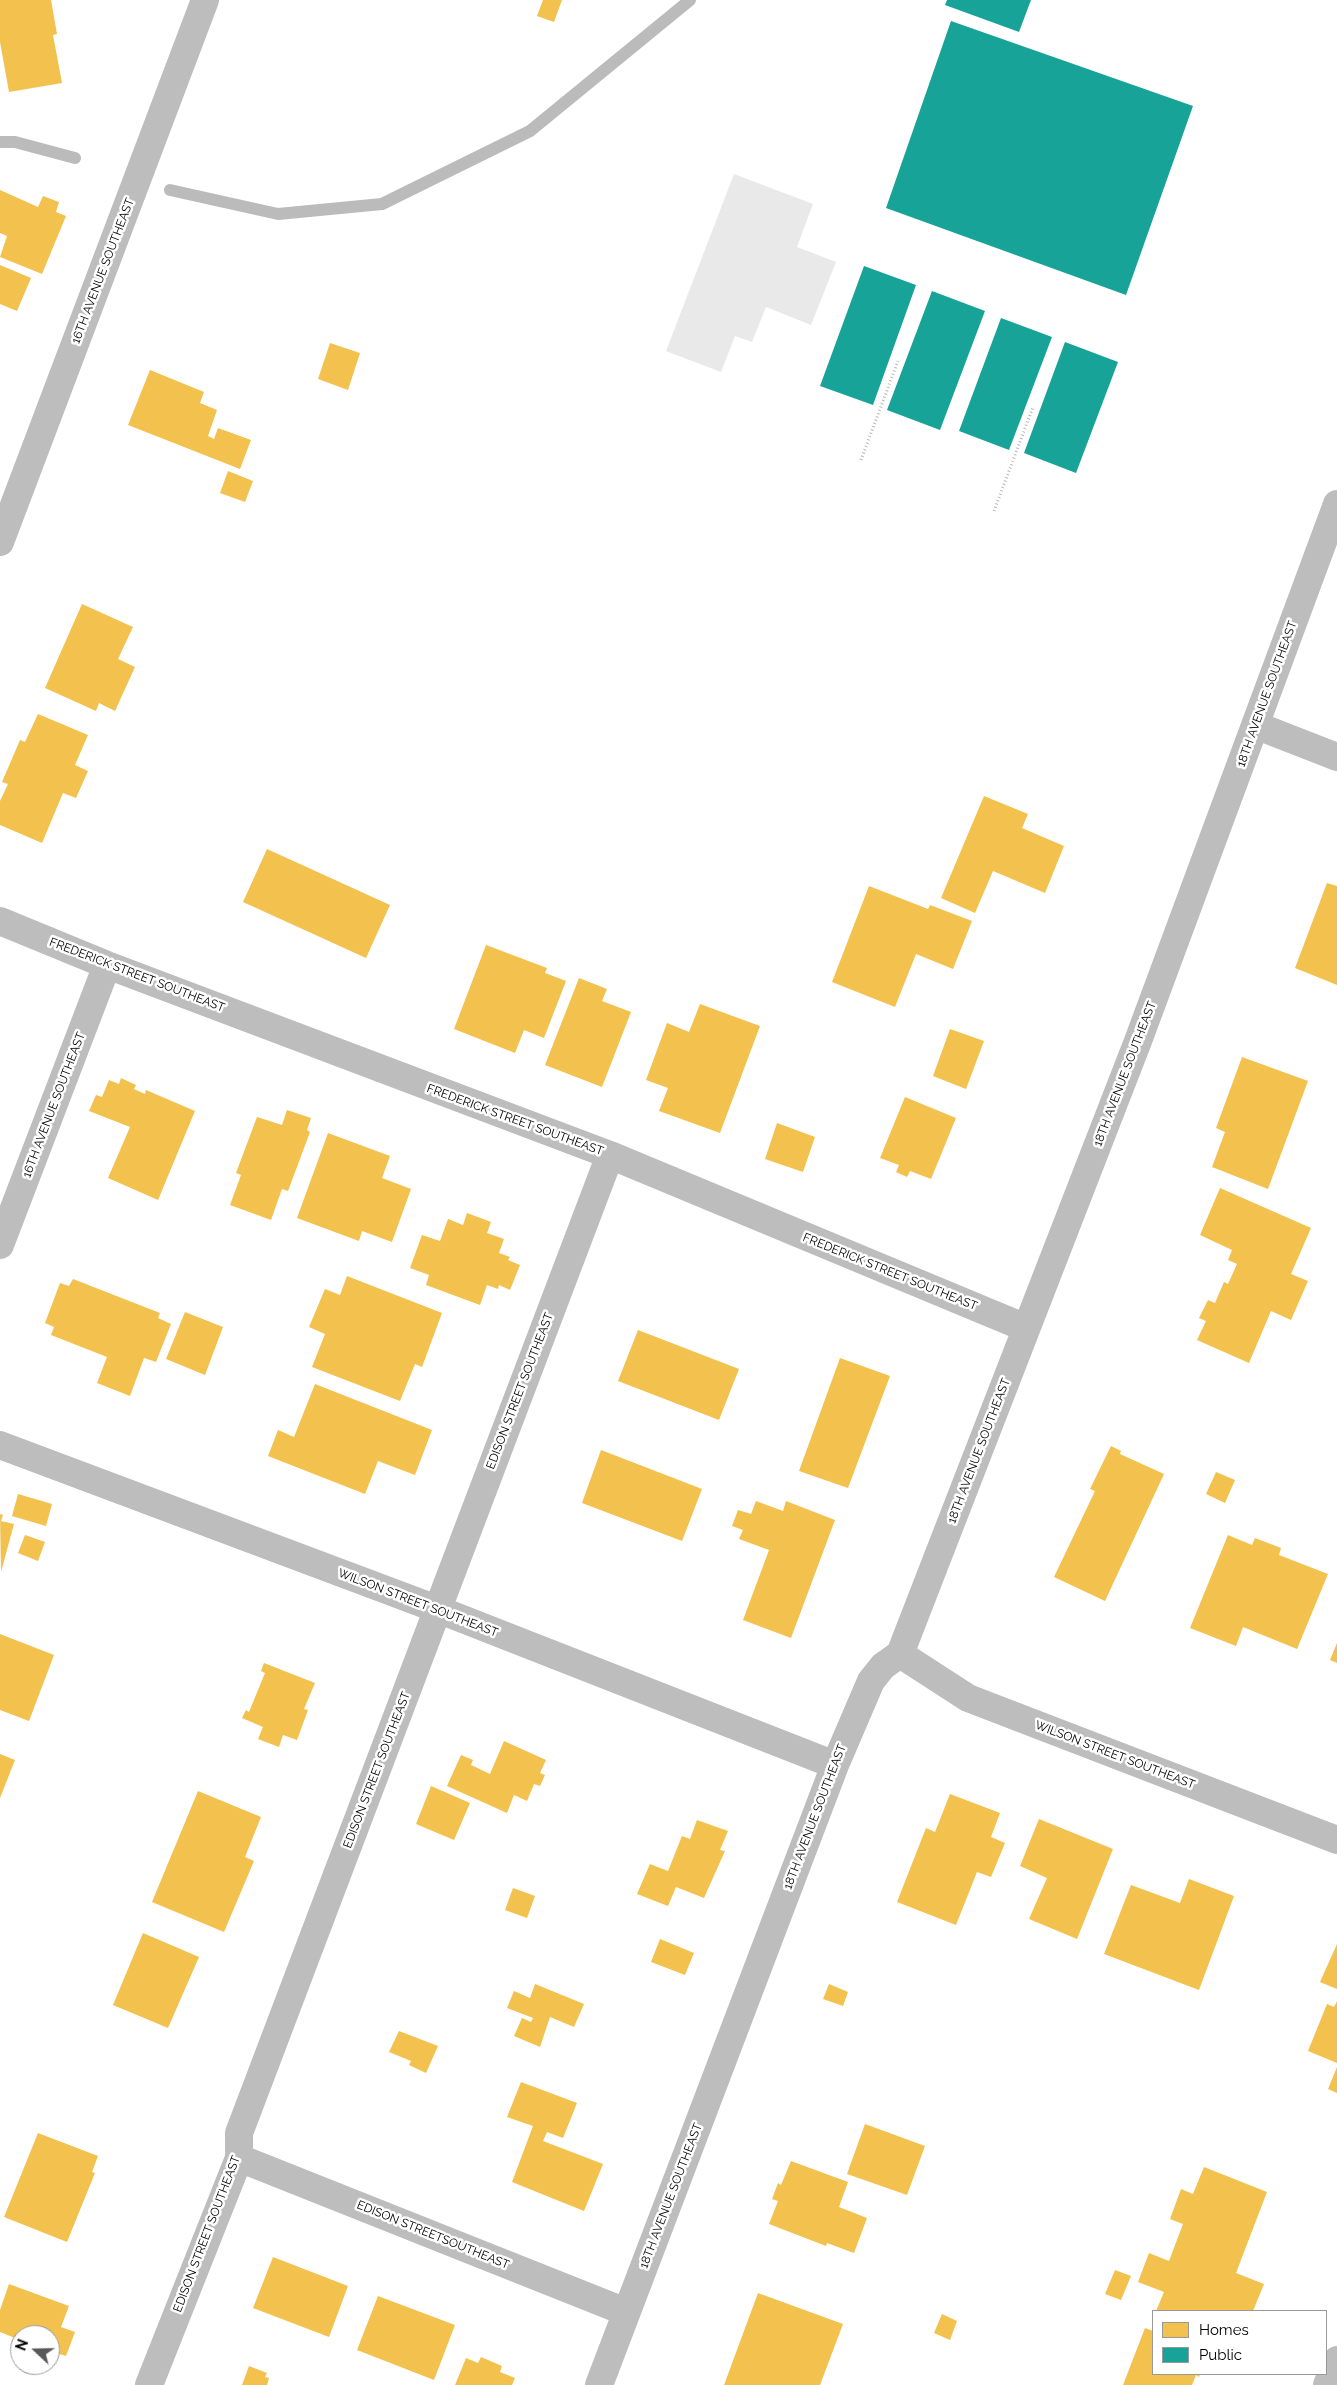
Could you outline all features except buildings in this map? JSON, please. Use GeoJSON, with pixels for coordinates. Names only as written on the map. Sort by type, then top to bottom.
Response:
{"type":"FeatureCollection","features":[{"type":"Feature","properties":{"kind":"street","name":"16TH AVENUE SOUTHEAST"},"geometry":{"type":"LineString","coordinates":[[0,542],[205,0]]}},
{"type":"Feature","properties":{"kind":"street","name":"18TH AVENUE SOUTHEAST"},"geometry":{"type":"LineString","coordinates":[[599,2385],[835,1765],[871,1681],[883,1666],[900,1654],[1138,1041],[1337,504]]}},
{"type":"Feature","properties":{"kind":"street"},"geometry":{"type":"LineString","coordinates":[[1255,726],[1337,757]]}},
{"type":"Feature","properties":{"kind":"street","name":"FREDERICK STREET SOUTHEAST"},"geometry":{"type":"LineString","coordinates":[[0,921],[107,965],[610,1156],[1026,1328]]}},
{"type":"Feature","properties":{"kind":"street","name":"16TH AVENUE SOUTHEAST"},"geometry":{"type":"LineString","coordinates":[[0,1245],[107,965]]}},
{"type":"Feature","properties":{"kind":"street","name":"EDISON STREET SOUTHEAST"},"geometry":{"type":"LineString","coordinates":[[149,2385],[239,2158],[239,2133],[610,1156]]}},
{"type":"Feature","properties":{"kind":"street","name":"WILSON STREET SOUTHEAST"},"geometry":{"type":"LineString","coordinates":[[0,1445],[438,1610],[835,1765]]}},
{"type":"Feature","properties":{"kind":"street","name":"WILSON STREET SOUTHEAST"},"geometry":{"type":"LineString","coordinates":[[900,1654],[968,1698],[1337,1840]]}},
{"type":"Feature","properties":{"kind":"street","name":"EDISON STREETSOUTHEAST"},"geometry":{"type":"LineString","coordinates":[[239,2158],[626,2312]]}},
{"type":"Feature","properties":{"kind":"street"},"geometry":{"type":"LineString","coordinates":[[1327,2385],[1337,2360]]}},
{"type":"Feature","properties":{"kind":"path"},"geometry":{"type":"LineString","coordinates":[[861,460],[898,361]]}},
{"type":"Feature","properties":{"kind":"path"},"geometry":{"type":"LineString","coordinates":[[994,511],[1033,407]]}},
{"type":"Feature","properties":{"kind":"shaded area"},"geometry":{"type":"Polygon","coordinates":[[[734,174],[813,204],[797,247],[836,262],[811,325],[766,307],[752,342],[735,336],[721,372],[666,351],[734,174]]]}},
{"type":"Feature","properties":{"kind":"waterway"},"geometry":{"type":"LineString","coordinates":[[170,190],[278,214],[382,204],[530,131],[690,0]]}},
{"type":"Feature","properties":{"kind":"waterway"},"geometry":{"type":"LineString","coordinates":[[0,142],[15,142],[75,158]]}}]}
